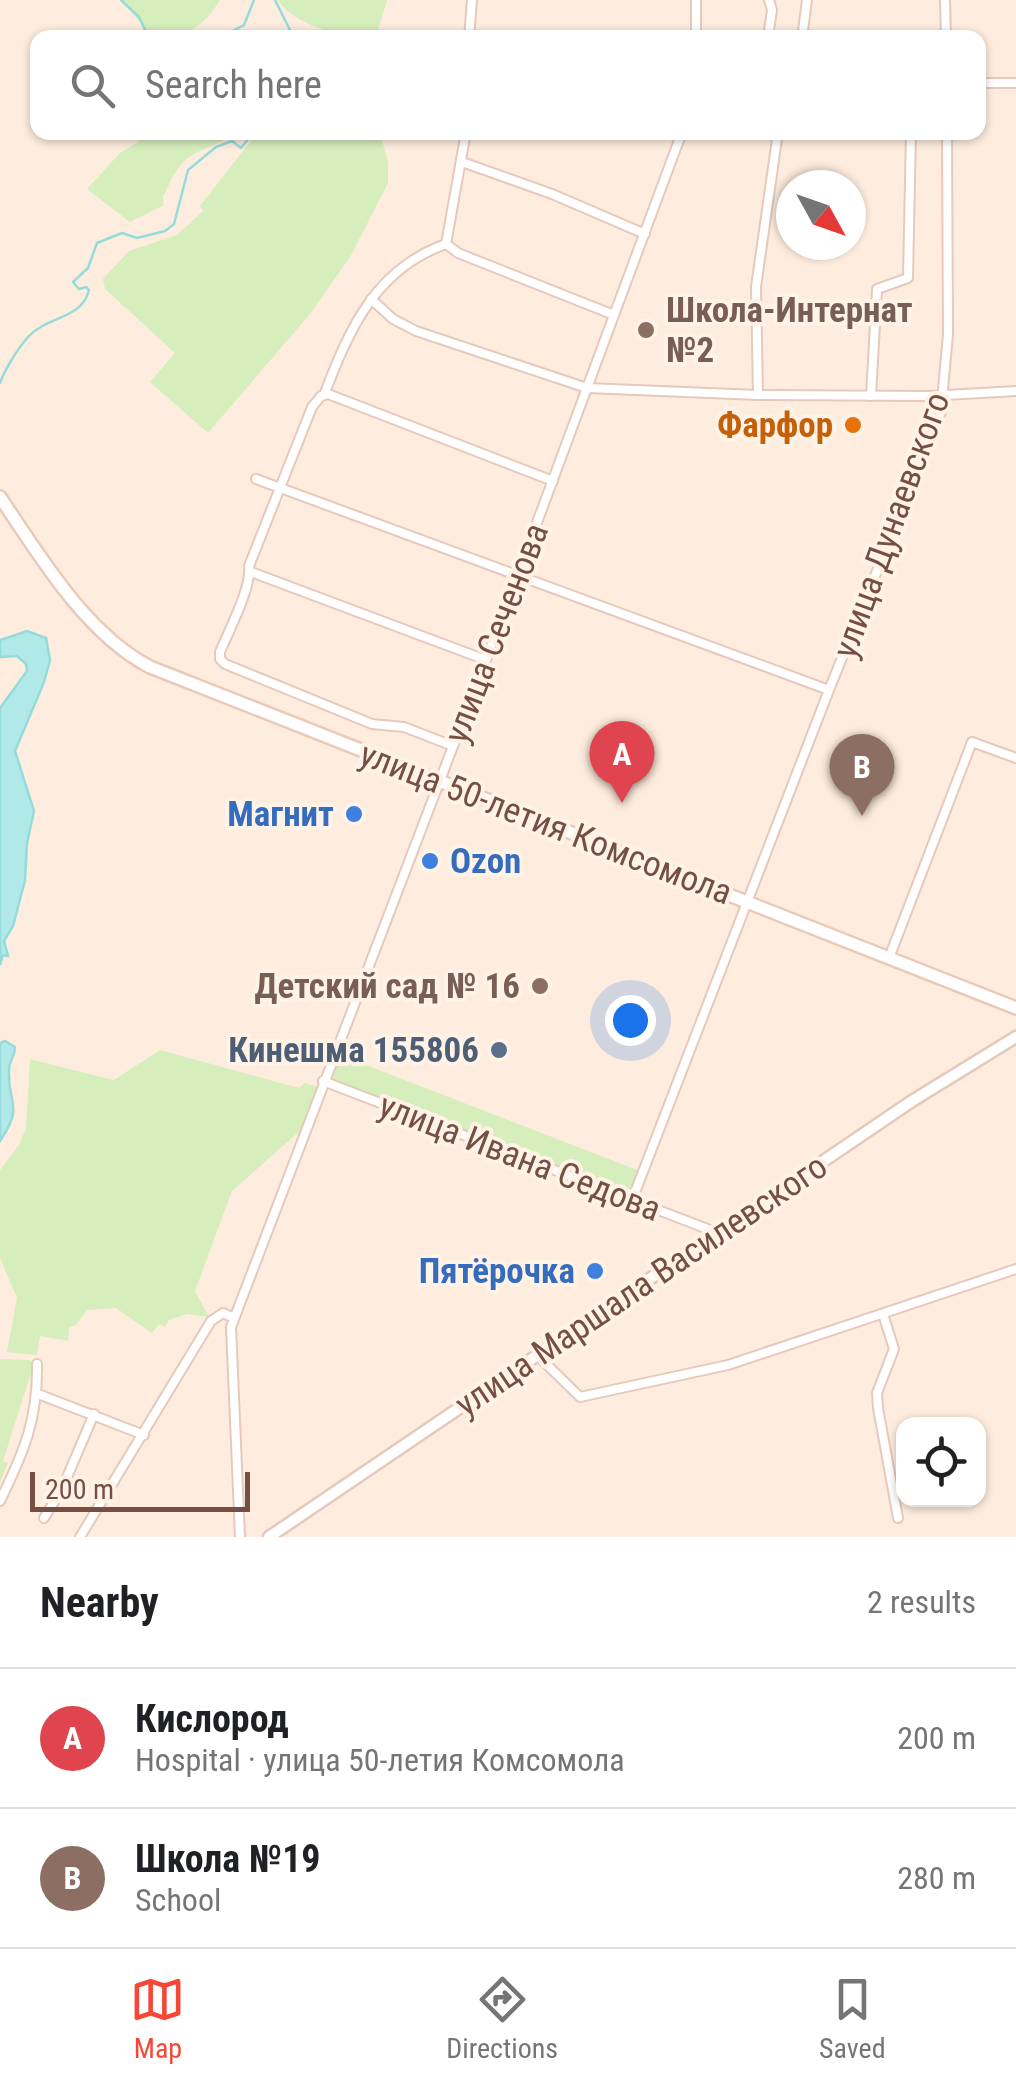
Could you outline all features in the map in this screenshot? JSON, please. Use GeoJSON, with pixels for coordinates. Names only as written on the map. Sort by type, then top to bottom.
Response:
{"type":"FeatureCollection","features":[{"type":"Feature","properties":{"kind":"main road","name":"улица 50-летия Комсомола"},"geometry":{"type":"LineString","coordinates":[[0,496],[87,618],[114,645],[150,667],[1016,1008]]}},
{"type":"Feature","properties":{"kind":"street"},"geometry":{"type":"LineString","coordinates":[[469,30],[472,0]]}},
{"type":"Feature","properties":{"kind":"street"},"geometry":{"type":"LineString","coordinates":[[696,0],[696,30]]}},
{"type":"Feature","properties":{"kind":"street"},"geometry":{"type":"LineString","coordinates":[[769,0],[769,30]]}},
{"type":"Feature","properties":{"kind":"street"},"geometry":{"type":"LineString","coordinates":[[803,30],[807,0]]}},
{"type":"Feature","properties":{"kind":"street"},"geometry":{"type":"LineString","coordinates":[[946,0],[946,30]]}},
{"type":"Feature","properties":{"kind":"street"},"geometry":{"type":"LineString","coordinates":[[986,84],[1016,83]]}},
{"type":"Feature","properties":{"kind":"street"},"geometry":{"type":"LineString","coordinates":[[446,244],[465,140]]}},
{"type":"Feature","properties":{"kind":"street","name":"улица Сеченова"},"geometry":{"type":"LineString","coordinates":[[240,1537],[230,1327],[486,660],[679,140]]}},
{"type":"Feature","properties":{"kind":"street"},"geometry":{"type":"LineString","coordinates":[[758,395],[756,288],[777,140]]}},
{"type":"Feature","properties":{"kind":"street"},"geometry":{"type":"LineString","coordinates":[[870,396],[876,289],[908,278],[911,140]]}},
{"type":"Feature","properties":{"kind":"street","name":"улица Дунаевского"},"geometry":{"type":"LineString","coordinates":[[634,1195],[945,394],[947,140]]}},
{"type":"Feature","properties":{"kind":"street"},"geometry":{"type":"LineString","coordinates":[[462,162],[552,194],[645,234]]}},
{"type":"Feature","properties":{"kind":"street"},"geometry":{"type":"LineString","coordinates":[[446,244],[401,266],[370,298],[337,362],[326,395],[312,407],[249,566],[251,572],[220,659],[236,670],[372,724],[404,727],[453,746]]}},
{"type":"Feature","properties":{"kind":"street"},"geometry":{"type":"LineString","coordinates":[[446,244],[614,316]]}},
{"type":"Feature","properties":{"kind":"street"},"geometry":{"type":"LineString","coordinates":[[370,298],[393,319],[416,331],[587,388],[870,396],[1016,391]]}},
{"type":"Feature","properties":{"kind":"street"},"geometry":{"type":"LineString","coordinates":[[326,395],[553,481]]}},
{"type":"Feature","properties":{"kind":"street"},"geometry":{"type":"LineString","coordinates":[[256,479],[829,690]]}},
{"type":"Feature","properties":{"kind":"street"},"geometry":{"type":"LineString","coordinates":[[251,572],[486,660]]}},
{"type":"Feature","properties":{"kind":"street"},"geometry":{"type":"LineString","coordinates":[[889,958],[972,742],[1016,758]]}},
{"type":"Feature","properties":{"kind":"street","name":"улица Маршала Василевского"},"geometry":{"type":"LineString","coordinates":[[270,1537],[912,1101],[1016,1038]]}},
{"type":"Feature","properties":{"kind":"street","name":"улица Ивана Седова"},"geometry":{"type":"LineString","coordinates":[[323,1081],[718,1232]]}},
{"type":"Feature","properties":{"kind":"street"},"geometry":{"type":"LineString","coordinates":[[536,1355],[580,1397],[728,1365],[1016,1269]]}},
{"type":"Feature","properties":{"kind":"street"},"geometry":{"type":"LineString","coordinates":[[80,1537],[211,1321],[218,1314],[234,1318]]}},
{"type":"Feature","properties":{"kind":"street"},"geometry":{"type":"LineString","coordinates":[[883,1314],[894,1349],[877,1393],[878,1408],[898,1518]]}},
{"type":"Feature","properties":{"kind":"street"},"geometry":{"type":"LineString","coordinates":[[0,1501],[22,1456],[38,1394],[37,1364]]}},
{"type":"Feature","properties":{"kind":"street"},"geometry":{"type":"LineString","coordinates":[[38,1394],[144,1435]]}},
{"type":"Feature","properties":{"kind":"street"},"geometry":{"type":"LineString","coordinates":[[44,1518],[62,1489],[94,1414]]}},
{"type":"Feature","properties":{"kind":"green space"},"geometry":{"type":"Polygon","coordinates":[[[122,0],[220,0],[191,30],[146,30],[122,0]]]}},
{"type":"Feature","properties":{"kind":"green space"},"geometry":{"type":"Polygon","coordinates":[[[278,0],[387,0],[378,30],[322,30],[278,0]]]}},
{"type":"Feature","properties":{"kind":"green space"},"geometry":{"type":"Polygon","coordinates":[[[141,140],[222,140],[181,165],[163,196],[164,205],[130,222],[87,189],[120,153],[141,140]]]}},
{"type":"Feature","properties":{"kind":"green space"},"geometry":{"type":"Polygon","coordinates":[[[252,140],[382,140],[388,183],[350,257],[310,314],[208,433],[150,382],[175,353],[105,289],[103,279],[129,251],[177,235],[203,211],[200,206],[252,140]]]}},
{"type":"Feature","properties":{"kind":"green space"},"geometry":{"type":"Polygon","coordinates":[[[160,1050],[299,1088],[305,1083],[318,1087],[301,1130],[232,1191],[195,1291],[209,1317],[187,1314],[169,1320],[165,1327],[159,1324],[152,1333],[116,1308],[87,1310],[69,1328],[68,1341],[40,1336],[37,1355],[7,1352],[17,1298],[0,1258],[0,1170],[26,1128],[30,1059],[114,1080],[160,1050]]]}},
{"type":"Feature","properties":{"kind":"green space"},"geometry":{"type":"Polygon","coordinates":[[[340,1055],[640,1171],[631,1194],[331,1080],[340,1055]]]}},
{"type":"Feature","properties":{"kind":"green space"},"geometry":{"type":"Polygon","coordinates":[[[0,1359],[34,1363],[0,1482],[0,1359]]]}},
{"type":"Feature","properties":{"kind":"water"},"geometry":{"type":"Polygon","coordinates":[[[27,631],[46,638],[50,660],[15,751],[34,811],[25,880],[13,926],[4,941],[8,956],[3,955],[0,965],[0,708],[27,671],[26,664],[17,656],[0,657],[0,640],[27,631]]]}},
{"type":"Feature","properties":{"kind":"water"},"geometry":{"type":"Polygon","coordinates":[[[5,1041],[15,1047],[9,1070],[13,1111],[0,1141],[0,1043],[5,1041]]]}},
{"type":"Feature","properties":{"kind":"waterway"},"geometry":{"type":"LineString","coordinates":[[121,0],[139,17],[145,30]]}},
{"type":"Feature","properties":{"kind":"waterway"},"geometry":{"type":"LineString","coordinates":[[234,30],[244,25],[254,0]]}},
{"type":"Feature","properties":{"kind":"waterway"},"geometry":{"type":"LineString","coordinates":[[275,0],[290,30]]}},
{"type":"Feature","properties":{"kind":"waterway"},"geometry":{"type":"LineString","coordinates":[[0,383],[29,336],[72,312],[85,299],[89,290],[79,289],[73,282],[88,268],[97,243],[122,233],[137,238],[165,231],[174,224],[188,170],[216,147],[232,141],[241,148],[248,140]]}},
{"type":"Feature","properties":{"kind":"place","name":"Школа-Интернат №2"},"geometry":{"type":"Point","coordinates":[646,330]}},
{"type":"Feature","properties":{"kind":"place","name":"Фарфор"},"geometry":{"type":"Point","coordinates":[853,425]}},
{"type":"Feature","properties":{"kind":"place","name":"Кислород"},"geometry":{"type":"Point","coordinates":[622,803]}},
{"type":"Feature","properties":{"kind":"place","name":"Магнит"},"geometry":{"type":"Point","coordinates":[354,814]}},
{"type":"Feature","properties":{"kind":"place","name":"Школа №19"},"geometry":{"type":"Point","coordinates":[862,816]}},
{"type":"Feature","properties":{"kind":"place","name":"Ozon"},"geometry":{"type":"Point","coordinates":[430,861]}},
{"type":"Feature","properties":{"kind":"place","name":"Детский сад № 16"},"geometry":{"type":"Point","coordinates":[540,986]}},
{"type":"Feature","properties":{"kind":"place","name":"Кинешма 155806"},"geometry":{"type":"Point","coordinates":[499,1050]}},
{"type":"Feature","properties":{"kind":"place","name":"Пятёрочка"},"geometry":{"type":"Point","coordinates":[595,1271]}}]}
